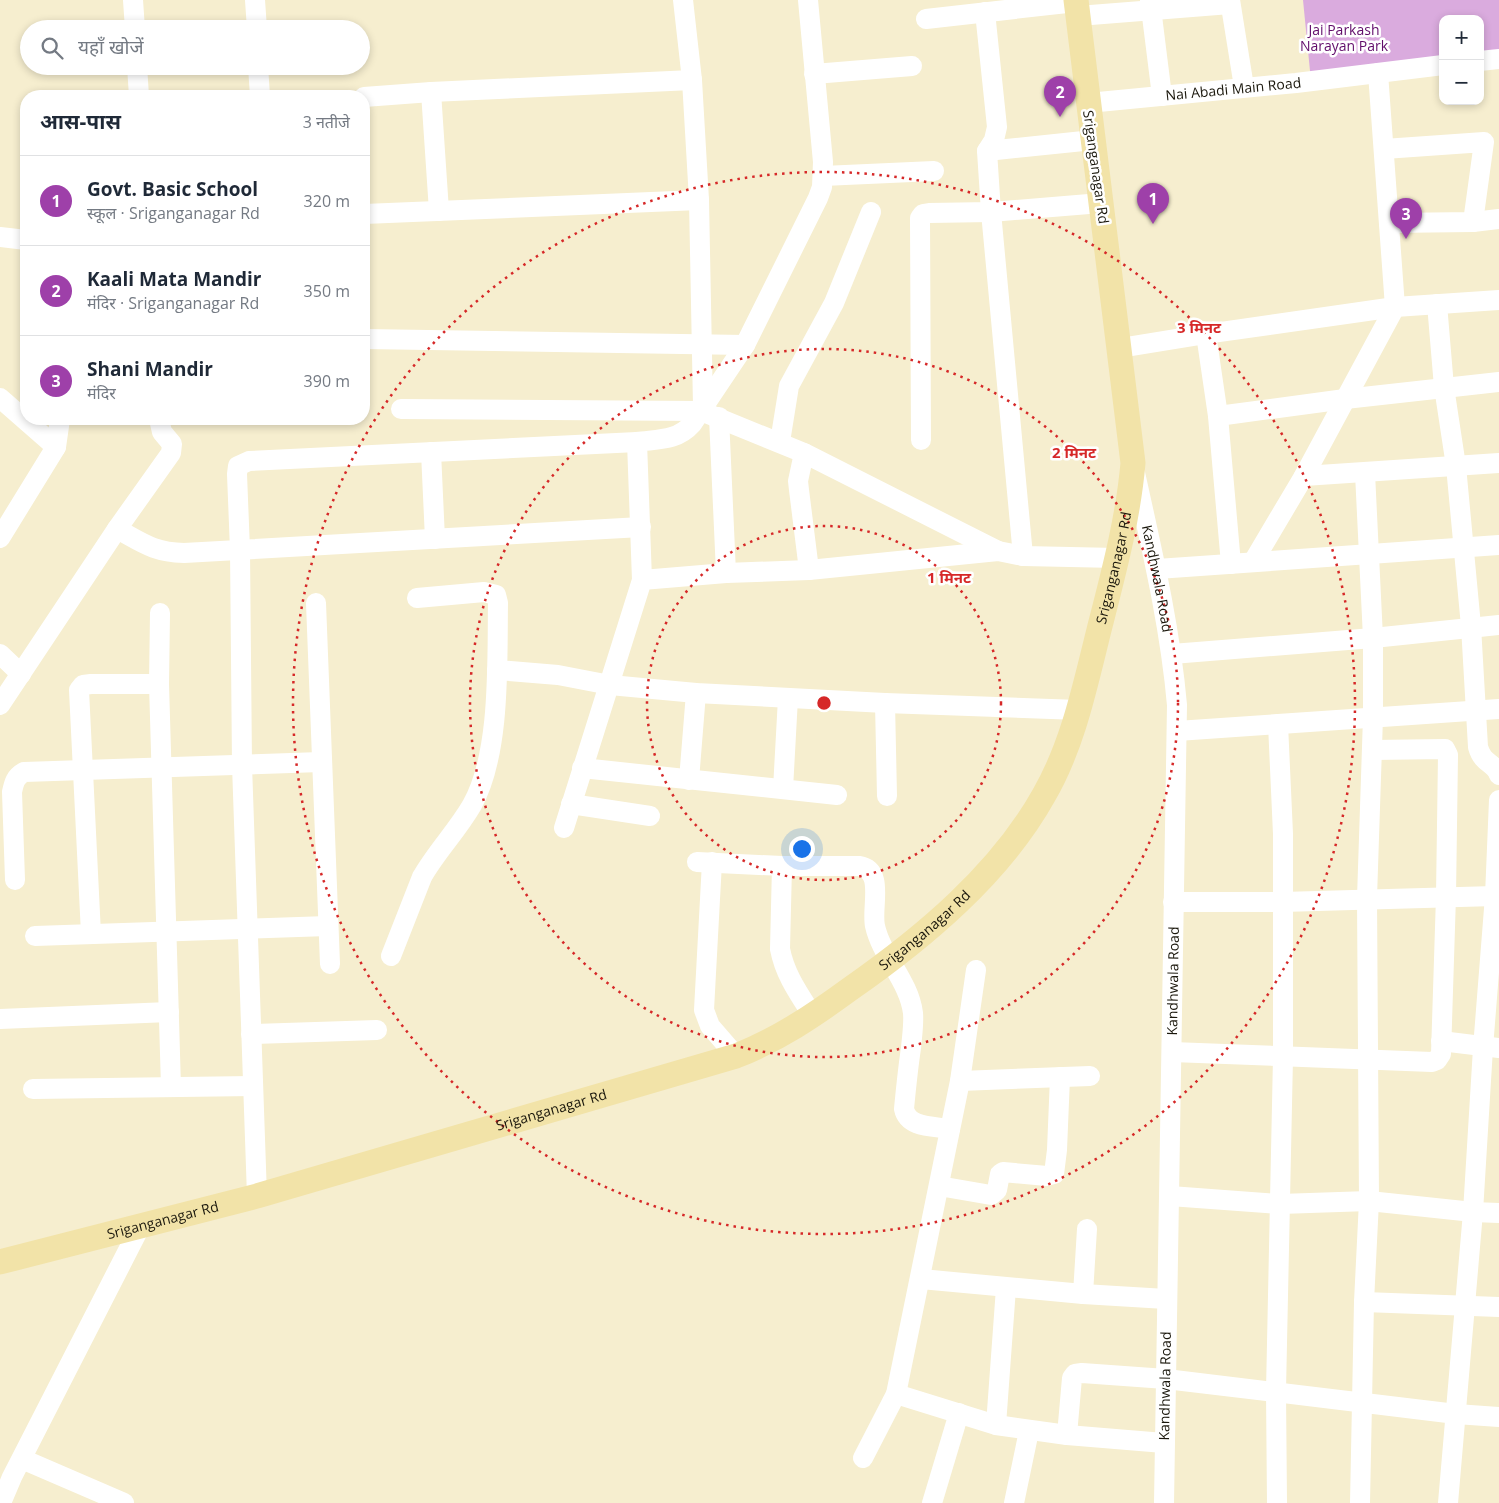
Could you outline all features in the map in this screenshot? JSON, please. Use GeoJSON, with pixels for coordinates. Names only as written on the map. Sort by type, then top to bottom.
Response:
{"type":"FeatureCollection","features":[{"type":"Feature","properties":{"kind":"main road","name":"Sriganganagar Rd"},"geometry":{"type":"LineString","coordinates":[[0,1262],[257,1196],[736,1056],[764,1045],[813,1016],[917,940],[1010,848],[1045,794],[1063,758],[1079,710],[1117,558],[1131,487],[1133,463],[1076,6]]}},
{"type":"Feature","properties":{"kind":"street"},"geometry":{"type":"LineString","coordinates":[[134,0],[135,20]]}},
{"type":"Feature","properties":{"kind":"street"},"geometry":{"type":"LineString","coordinates":[[255,0],[256,20]]}},
{"type":"Feature","properties":{"kind":"street"},"geometry":{"type":"LineString","coordinates":[[683,0],[692,80],[699,200],[701,343],[726,573]]}},
{"type":"Feature","properties":{"kind":"street"},"geometry":{"type":"LineString","coordinates":[[257,1196],[242,765],[238,466],[242,462],[637,442],[676,437],[685,432],[708,411],[744,345],[822,187],[823,176],[808,0]]}},
{"type":"Feature","properties":{"kind":"street"},"geometry":{"type":"LineString","coordinates":[[926,18],[1076,6],[1230,2],[1244,87]]}},
{"type":"Feature","properties":{"kind":"street"},"geometry":{"type":"LineString","coordinates":[[1151,5],[1162,96]]}},
{"type":"Feature","properties":{"kind":"street"},"geometry":{"type":"LineString","coordinates":[[985,12],[997,127],[994,140],[987,151],[991,212],[1023,556]]}},
{"type":"Feature","properties":{"kind":"street"},"geometry":{"type":"LineString","coordinates":[[1484,61],[1499,59]]}},
{"type":"Feature","properties":{"kind":"street"},"geometry":{"type":"LineString","coordinates":[[814,74],[912,66]]}},
{"type":"Feature","properties":{"kind":"street","name":"Nai Abadi Main Road"},"geometry":{"type":"LineString","coordinates":[[1088,103],[1296,83],[1439,66]]}},
{"type":"Feature","properties":{"kind":"street"},"geometry":{"type":"LineString","coordinates":[[1253,562],[1304,476],[1395,306],[1378,73]]}},
{"type":"Feature","properties":{"kind":"street"},"geometry":{"type":"LineString","coordinates":[[138,75],[139,90]]}},
{"type":"Feature","properties":{"kind":"street"},"geometry":{"type":"LineString","coordinates":[[259,75],[260,90]]}},
{"type":"Feature","properties":{"kind":"street"},"geometry":{"type":"LineString","coordinates":[[370,97],[692,80]]}},
{"type":"Feature","properties":{"kind":"street"},"geometry":{"type":"LineString","coordinates":[[431,92],[439,211]]}},
{"type":"Feature","properties":{"kind":"street"},"geometry":{"type":"LineString","coordinates":[[987,151],[1093,140]]}},
{"type":"Feature","properties":{"kind":"street"},"geometry":{"type":"LineString","coordinates":[[1384,149],[1491,141],[1473,222]]}},
{"type":"Feature","properties":{"kind":"street"},"geometry":{"type":"LineString","coordinates":[[823,176],[934,171]]}},
{"type":"Feature","properties":{"kind":"street"},"geometry":{"type":"LineString","coordinates":[[370,214],[699,200]]}},
{"type":"Feature","properties":{"kind":"street"},"geometry":{"type":"LineString","coordinates":[[921,440],[920,218],[923,214],[991,212],[1101,202]]}},
{"type":"Feature","properties":{"kind":"street"},"geometry":{"type":"LineString","coordinates":[[780,442],[789,386],[834,303],[870,212]]}},
{"type":"Feature","properties":{"kind":"street"},"geometry":{"type":"LineString","coordinates":[[1389,223],[1473,222],[1499,219]]}},
{"type":"Feature","properties":{"kind":"street"},"geometry":{"type":"LineString","coordinates":[[0,237],[20,239]]}},
{"type":"Feature","properties":{"kind":"street"},"geometry":{"type":"LineString","coordinates":[[1120,348],[1395,306],[1499,300]]}},
{"type":"Feature","properties":{"kind":"street"},"geometry":{"type":"LineString","coordinates":[[1436,304],[1444,387],[1456,466],[1464,548],[1471,626],[1478,747],[1481,756],[1498,770],[1499,775]]}},
{"type":"Feature","properties":{"kind":"street"},"geometry":{"type":"LineString","coordinates":[[1206,334],[1218,416],[1231,564]]}},
{"type":"Feature","properties":{"kind":"street"},"geometry":{"type":"LineString","coordinates":[[370,339],[744,345]]}},
{"type":"Feature","properties":{"kind":"street"},"geometry":{"type":"LineString","coordinates":[[1218,416],[1444,387],[1499,382]]}},
{"type":"Feature","properties":{"kind":"street"},"geometry":{"type":"LineString","coordinates":[[0,398],[20,416]]}},
{"type":"Feature","properties":{"kind":"street"},"geometry":{"type":"LineString","coordinates":[[401,409],[708,411],[804,452],[998,551],[1023,556],[1117,558]]}},
{"type":"Feature","properties":{"kind":"street"},"geometry":{"type":"LineString","coordinates":[[31,425],[56,447]]}},
{"type":"Feature","properties":{"kind":"street"},"geometry":{"type":"LineString","coordinates":[[2,532],[56,447],[59,425]]}},
{"type":"Feature","properties":{"kind":"street"},"geometry":{"type":"LineString","coordinates":[[0,705],[117,529],[172,453],[172,444],[162,432],[160,425]]}},
{"type":"Feature","properties":{"kind":"street"},"geometry":{"type":"LineString","coordinates":[[564,828],[642,580],[637,442]]}},
{"type":"Feature","properties":{"kind":"street"},"geometry":{"type":"LineString","coordinates":[[431,452],[435,539]]}},
{"type":"Feature","properties":{"kind":"street"},"geometry":{"type":"LineString","coordinates":[[804,452],[798,482],[809,570]]}},
{"type":"Feature","properties":{"kind":"street","name":"Kandhwala Road"},"geometry":{"type":"LineString","coordinates":[[1133,463],[1157,569],[1172,654],[1177,706],[1164,1503]]}},
{"type":"Feature","properties":{"kind":"street"},"geometry":{"type":"LineString","coordinates":[[1304,476],[1499,463]]}},
{"type":"Feature","properties":{"kind":"street"},"geometry":{"type":"LineString","coordinates":[[1360,1503],[1361,1401],[1369,1201],[1367,898],[1373,717],[1373,638],[1365,473]]}},
{"type":"Feature","properties":{"kind":"street"},"geometry":{"type":"LineString","coordinates":[[117,529],[153,549],[162,552],[184,553],[641,527]]}},
{"type":"Feature","properties":{"kind":"street"},"geometry":{"type":"LineString","coordinates":[[1157,569],[1499,545]]}},
{"type":"Feature","properties":{"kind":"street"},"geometry":{"type":"LineString","coordinates":[[642,580],[726,573],[809,570],[998,551]]}},
{"type":"Feature","properties":{"kind":"street"},"geometry":{"type":"LineString","coordinates":[[391,956],[422,878],[472,804],[483,778],[493,730],[497,670],[498,603],[496,595],[484,592],[417,598]]}},
{"type":"Feature","properties":{"kind":"street"},"geometry":{"type":"LineString","coordinates":[[316,603],[330,964]]}},
{"type":"Feature","properties":{"kind":"street"},"geometry":{"type":"LineString","coordinates":[[160,613],[159,684],[171,1087]]}},
{"type":"Feature","properties":{"kind":"street"},"geometry":{"type":"LineString","coordinates":[[1172,654],[1373,638],[1471,626],[1499,625]]}},
{"type":"Feature","properties":{"kind":"street"},"geometry":{"type":"LineString","coordinates":[[0,654],[21,674]]}},
{"type":"Feature","properties":{"kind":"street"},"geometry":{"type":"LineString","coordinates":[[497,670],[558,675],[610,685],[696,693],[885,703],[1079,710]]}},
{"type":"Feature","properties":{"kind":"street"},"geometry":{"type":"LineString","coordinates":[[91,934],[79,690],[83,685],[159,684]]}},
{"type":"Feature","properties":{"kind":"street"},"geometry":{"type":"LineString","coordinates":[[689,780],[696,693]]}},
{"type":"Feature","properties":{"kind":"street"},"geometry":{"type":"LineString","coordinates":[[783,789],[788,698]]}},
{"type":"Feature","properties":{"kind":"street"},"geometry":{"type":"LineString","coordinates":[[885,703],[887,796]]}},
{"type":"Feature","properties":{"kind":"street"},"geometry":{"type":"LineString","coordinates":[[1176,731],[1499,709]]}},
{"type":"Feature","properties":{"kind":"street"},"geometry":{"type":"LineString","coordinates":[[1277,1503],[1276,1391],[1283,1057],[1283,834],[1278,724]]}},
{"type":"Feature","properties":{"kind":"street"},"geometry":{"type":"LineString","coordinates":[[1172,1052],[1432,1062],[1437,1060],[1440,1054],[1441,1041],[1448,754],[1445,749],[1372,750]]}},
{"type":"Feature","properties":{"kind":"street"},"geometry":{"type":"LineString","coordinates":[[14,880],[12,792],[14,782],[18,776],[32,771],[321,762]]}},
{"type":"Feature","properties":{"kind":"street"},"geometry":{"type":"LineString","coordinates":[[582,768],[837,795]]}},
{"type":"Feature","properties":{"kind":"street"},"geometry":{"type":"LineString","coordinates":[[1448,1503],[1473,1212],[1491,1048],[1499,800]]}},
{"type":"Feature","properties":{"kind":"street"},"geometry":{"type":"LineString","coordinates":[[571,804],[650,816]]}},
{"type":"Feature","properties":{"kind":"street"},"geometry":{"type":"LineString","coordinates":[[736,1056],[710,1026],[704,1010],[705,862],[782,866],[866,867],[871,871],[875,880],[875,926],[907,992],[913,1014],[904,1108],[906,1116],[910,1121],[920,1124],[950,1129]]}},
{"type":"Feature","properties":{"kind":"street"},"geometry":{"type":"LineString","coordinates":[[782,866],[780,949],[782,962],[792,983],[813,1016]]}},
{"type":"Feature","properties":{"kind":"street"},"geometry":{"type":"LineString","coordinates":[[1173,902],[1282,902],[1367,898],[1495,896]]}},
{"type":"Feature","properties":{"kind":"street"},"geometry":{"type":"LineString","coordinates":[[35,936],[328,926]]}},
{"type":"Feature","properties":{"kind":"street"},"geometry":{"type":"LineString","coordinates":[[863,1458],[896,1394],[960,1081],[976,970]]}},
{"type":"Feature","properties":{"kind":"street"},"geometry":{"type":"LineString","coordinates":[[0,1018],[169,1012]]}},
{"type":"Feature","properties":{"kind":"street"},"geometry":{"type":"LineString","coordinates":[[251,1034],[378,1030]]}},
{"type":"Feature","properties":{"kind":"street"},"geometry":{"type":"LineString","coordinates":[[1441,1041],[1491,1048]]}},
{"type":"Feature","properties":{"kind":"street"},"geometry":{"type":"LineString","coordinates":[[960,1081],[1090,1076]]}},
{"type":"Feature","properties":{"kind":"street"},"geometry":{"type":"LineString","coordinates":[[939,1186],[992,1195],[997,1190],[1000,1174],[1003,1172],[1047,1176],[1054,1174],[1057,1150],[1060,1077]]}},
{"type":"Feature","properties":{"kind":"street"},"geometry":{"type":"LineString","coordinates":[[33,1089],[253,1086]]}},
{"type":"Feature","properties":{"kind":"street"},"geometry":{"type":"LineString","coordinates":[[1170,1196],[1280,1204],[1369,1201],[1499,1213]]}},
{"type":"Feature","properties":{"kind":"street"},"geometry":{"type":"LineString","coordinates":[[1,1503],[140,1227]]}},
{"type":"Feature","properties":{"kind":"street"},"geometry":{"type":"LineString","coordinates":[[1083,1294],[1087,1229]]}},
{"type":"Feature","properties":{"kind":"street"},"geometry":{"type":"LineString","coordinates":[[921,1279],[1006,1288],[1166,1299]]}},
{"type":"Feature","properties":{"kind":"street"},"geometry":{"type":"LineString","coordinates":[[996,1425],[1006,1288]]}},
{"type":"Feature","properties":{"kind":"street"},"geometry":{"type":"LineString","coordinates":[[1364,1302],[1499,1307]]}},
{"type":"Feature","properties":{"kind":"street"},"geometry":{"type":"LineString","coordinates":[[1067,1435],[1072,1378],[1075,1374],[1166,1379],[1361,1401],[1456,1414],[1499,1417]]}},
{"type":"Feature","properties":{"kind":"street"},"geometry":{"type":"LineString","coordinates":[[896,1394],[996,1425],[1029,1431],[1164,1443]]}},
{"type":"Feature","properties":{"kind":"street"},"geometry":{"type":"LineString","coordinates":[[932,1503],[959,1413]]}},
{"type":"Feature","properties":{"kind":"street"},"geometry":{"type":"LineString","coordinates":[[1014,1503],[1029,1431]]}},
{"type":"Feature","properties":{"kind":"street"},"geometry":{"type":"LineString","coordinates":[[22,1459],[124,1503]]}},
{"type":"Feature","properties":{"kind":"green space","name":"Jai Parkash Narayan Park"},"geometry":{"type":"Polygon","coordinates":[[[1303,0],[1499,0],[1499,50],[1484,52],[1484,15],[1439,15],[1439,60],[1311,81],[1303,0]]]}},
{"type":"Feature","properties":{"kind":"place","name":"Kaali Mata Mandir"},"geometry":{"type":"Point","coordinates":[1060,117]}},
{"type":"Feature","properties":{"kind":"place","name":"Govt. Basic School"},"geometry":{"type":"Point","coordinates":[1153,224]}},
{"type":"Feature","properties":{"kind":"place","name":"Shani Mandir"},"geometry":{"type":"Point","coordinates":[1406,239]}}]}
